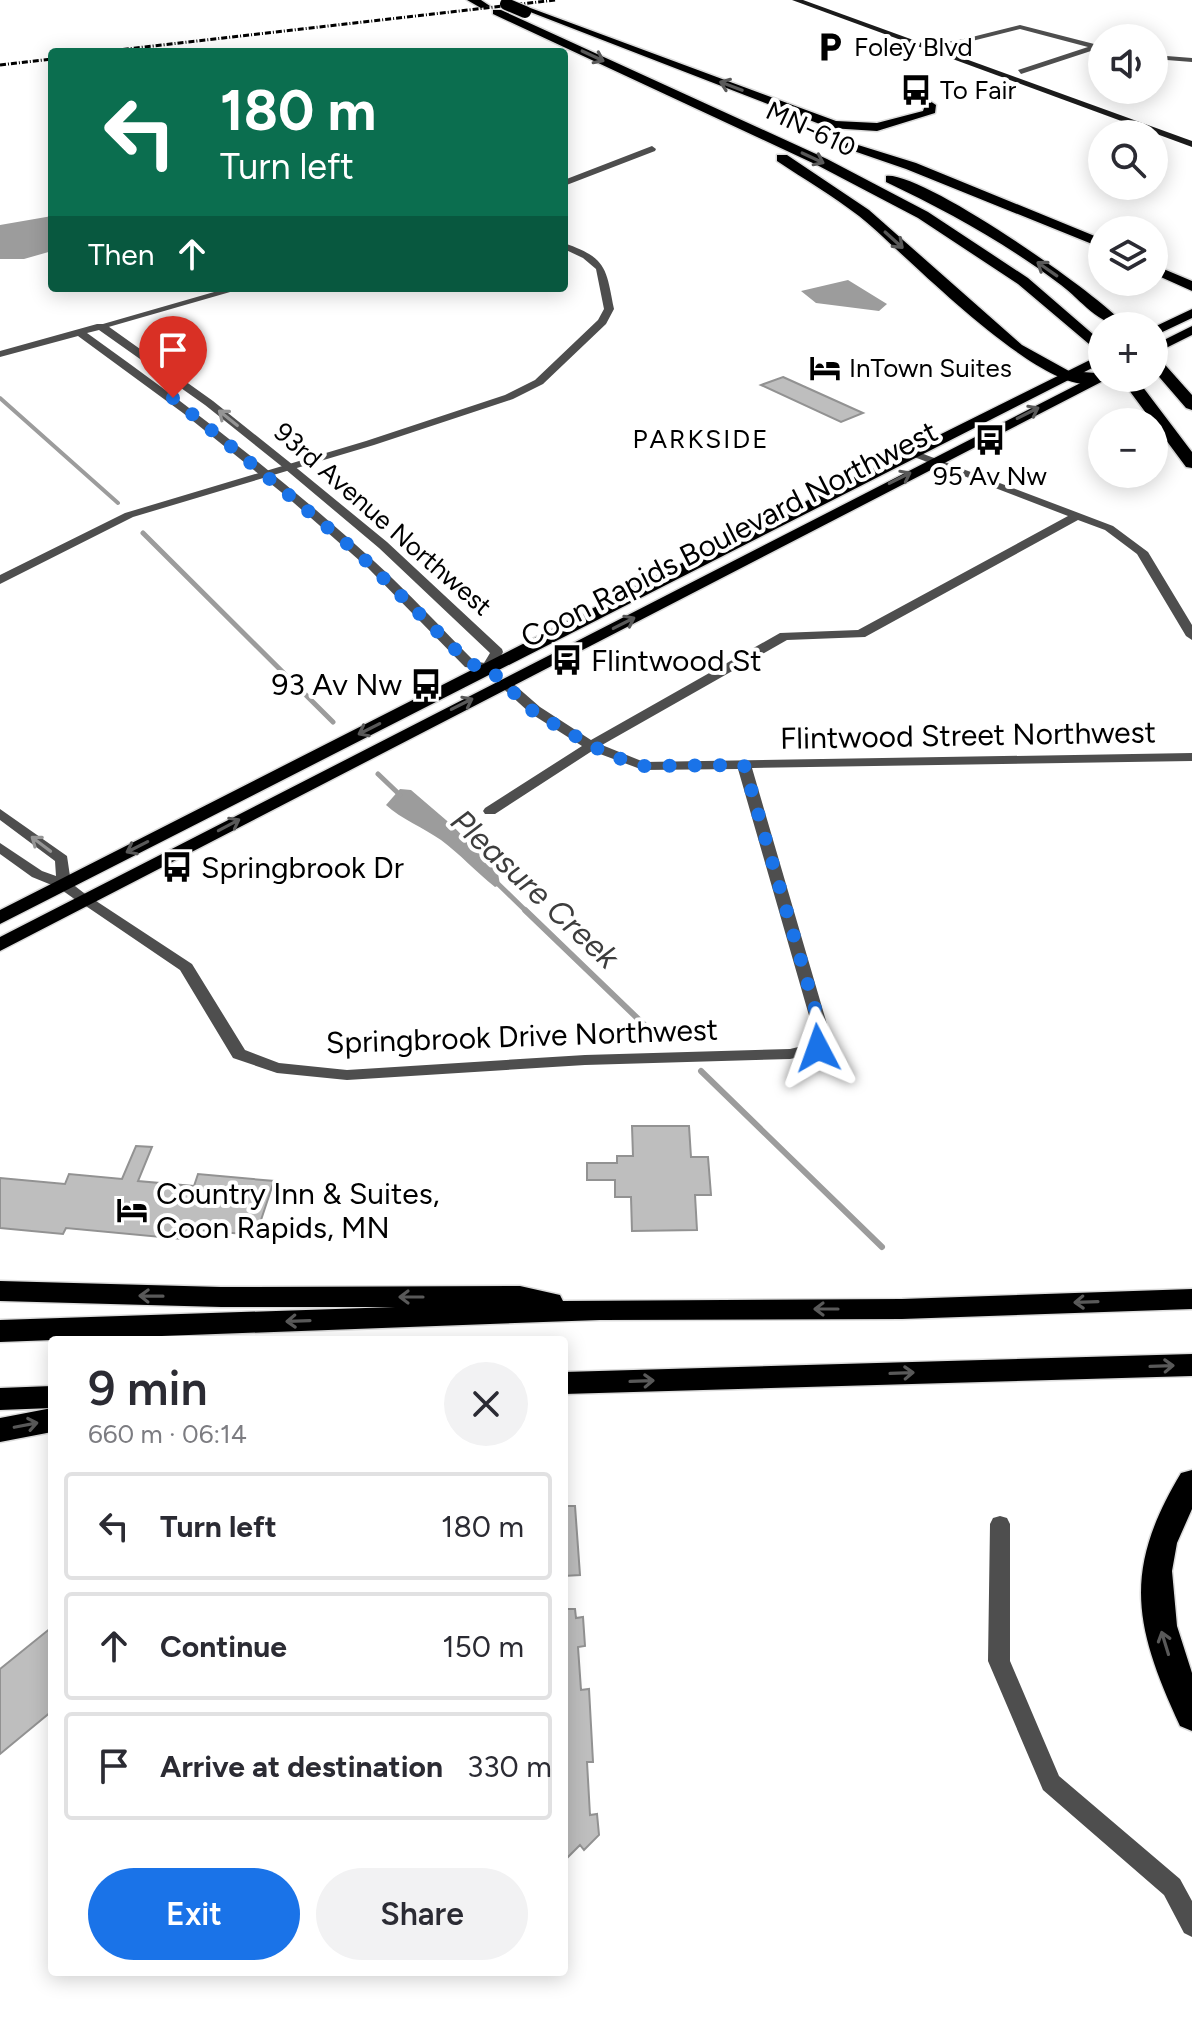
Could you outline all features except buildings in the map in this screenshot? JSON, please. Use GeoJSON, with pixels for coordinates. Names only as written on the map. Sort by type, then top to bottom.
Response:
{"type":"FeatureCollection","features":[{"type":"Feature","properties":{"kind":"highway","name":"MN-610"},"geometry":{"type":"LineString","coordinates":[[472,0],[508,6],[867,168]]}},
{"type":"Feature","properties":{"kind":"highway","name":"MN-610"},"geometry":{"type":"LineString","coordinates":[[508,6],[692,102],[923,215],[1023,281],[1088,337]]}},
{"type":"Feature","properties":{"kind":"highway"},"geometry":{"type":"LineString","coordinates":[[508,6],[834,125],[885,126],[929,113],[930,105]]}},
{"type":"Feature","properties":{"kind":"highway"},"geometry":{"type":"LineString","coordinates":[[711,97],[735,105]]}},
{"type":"Feature","properties":{"kind":"highway"},"geometry":{"type":"LineString","coordinates":[[692,102],[829,187],[864,213],[1017,348],[1065,375],[1088,376]]}},
{"type":"Feature","properties":{"kind":"highway"},"geometry":{"type":"LineString","coordinates":[[800,129],[1014,199],[1088,230]]}},
{"type":"Feature","properties":{"kind":"highway"},"geometry":{"type":"LineString","coordinates":[[911,166],[1088,238]]}},
{"type":"Feature","properties":{"kind":"highway","name":"MN-610"},"geometry":{"type":"LineString","coordinates":[[881,175],[1012,245],[1101,312]]}},
{"type":"Feature","properties":{"kind":"highway"},"geometry":{"type":"LineString","coordinates":[[1168,265],[1192,275]]}},
{"type":"Feature","properties":{"kind":"highway"},"geometry":{"type":"LineString","coordinates":[[1168,276],[1192,287]]}},
{"type":"Feature","properties":{"kind":"highway"},"geometry":{"type":"LineString","coordinates":[[1168,376],[1192,405]]}},
{"type":"Feature","properties":{"kind":"highway"},"geometry":{"type":"LineString","coordinates":[[1141,392],[1192,463]]}},
{"type":"Feature","properties":{"kind":"highway"},"geometry":{"type":"LineString","coordinates":[[0,1291],[221,1297],[520,1296],[600,1310]]}},
{"type":"Feature","properties":{"kind":"highway"},"geometry":{"type":"LineString","coordinates":[[0,1331],[600,1310],[902,1309],[1192,1299]]}},
{"type":"Feature","properties":{"kind":"highway"},"geometry":{"type":"LineString","coordinates":[[568,1383],[1192,1365]]}},
{"type":"Feature","properties":{"kind":"highway"},"geometry":{"type":"LineString","coordinates":[[0,1399],[48,1397]]}},
{"type":"Feature","properties":{"kind":"highway"},"geometry":{"type":"LineString","coordinates":[[0,1430],[48,1421]]}},
{"type":"Feature","properties":{"kind":"highway"},"geometry":{"type":"LineString","coordinates":[[1192,1482],[1158,1547],[1153,1596],[1164,1644],[1192,1716]]}},
{"type":"Feature","properties":{"kind":"main road"},"geometry":{"type":"LineString","coordinates":[[796,0],[1192,144]]}},
{"type":"Feature","properties":{"kind":"main road"},"geometry":{"type":"LineString","coordinates":[[812,0],[1192,134]]}},
{"type":"Feature","properties":{"kind":"main road"},"geometry":{"type":"LineString","coordinates":[[1168,325],[1192,313]]}},
{"type":"Feature","properties":{"kind":"main road"},"geometry":{"type":"LineString","coordinates":[[1168,343],[1192,330]]}},
{"type":"Feature","properties":{"kind":"main road","name":"Coon Rapids Boulevard Northwest"},"geometry":{"type":"LineString","coordinates":[[0,918],[1088,364]]}},
{"type":"Feature","properties":{"kind":"main road","name":"Coon Rapids Boulevard Northwest"},"geometry":{"type":"LineString","coordinates":[[0,945],[1088,383]]}},
{"type":"Feature","properties":{"kind":"street"},"geometry":{"type":"LineString","coordinates":[[924,46],[942,45],[1020,27],[1088,44]]}},
{"type":"Feature","properties":{"kind":"street"},"geometry":{"type":"LineString","coordinates":[[1021,72],[1088,50]]}},
{"type":"Feature","properties":{"kind":"street"},"geometry":{"type":"LineString","coordinates":[[1168,58],[1192,60]]}},
{"type":"Feature","properties":{"kind":"street"},"geometry":{"type":"LineString","coordinates":[[568,181],[652,149]]}},
{"type":"Feature","properties":{"kind":"street"},"geometry":{"type":"LineString","coordinates":[[0,580],[129,515],[509,397],[539,382],[602,322],[609,309],[601,268],[586,256],[568,248]]}},
{"type":"Feature","properties":{"kind":"street"},"geometry":{"type":"LineString","coordinates":[[0,354],[224,292]]}},
{"type":"Feature","properties":{"kind":"street","name":"93rd Avenue Northwest"},"geometry":{"type":"LineString","coordinates":[[79,332],[163,391],[265,473],[358,553],[470,664],[488,668],[497,652],[383,545],[209,403],[101,326]]}},
{"type":"Feature","properties":{"kind":"street"},"geometry":{"type":"LineString","coordinates":[[913,453],[1109,528],[1142,552],[1192,636]]}},
{"type":"Feature","properties":{"kind":"street"},"geometry":{"type":"LineString","coordinates":[[490,811],[592,745],[784,636],[861,634],[1077,516]]}},
{"type":"Feature","properties":{"kind":"street","name":"Flintwood Street Northwest"},"geometry":{"type":"LineString","coordinates":[[488,668],[536,714],[592,745],[643,766],[1192,757]]}},
{"type":"Feature","properties":{"kind":"street","name":"Springbrook Drive Northwest"},"geometry":{"type":"LineString","coordinates":[[0,847],[37,874],[64,885],[186,967],[239,1054],[277,1068],[347,1075],[585,1060],[790,1054],[818,1048],[818,1019],[744,765]]}},
{"type":"Feature","properties":{"kind":"street"},"geometry":{"type":"LineString","coordinates":[[0,813],[62,859],[64,885]]}},
{"type":"Feature","properties":{"kind":"street"},"geometry":{"type":"LineString","coordinates":[[1000,1524],[999,1661],[1051,1783],[1172,1887],[1192,1925]]}},
{"type":"Feature","properties":{"kind":"shaded area"},"geometry":{"type":"Polygon","coordinates":[[[48,217],[48,252],[24,259],[0,259],[0,225],[48,217]]]}},
{"type":"Feature","properties":{"kind":"shaded area"},"geometry":{"type":"Polygon","coordinates":[[[848,280],[887,304],[879,311],[816,303],[801,291],[848,280]]]}},
{"type":"Feature","properties":{"kind":"shaded area"},"geometry":{"type":"Polygon","coordinates":[[[400,789],[411,790],[453,826],[498,873],[500,885],[495,887],[441,840],[386,805],[400,789]]]}},
{"type":"Feature","properties":{"kind":"waterway","name":"Pleasure Creek"},"geometry":{"type":"LineString","coordinates":[[0,398],[118,503]]}},
{"type":"Feature","properties":{"kind":"waterway","name":"Pleasure Creek"},"geometry":{"type":"LineString","coordinates":[[143,533],[333,722]]}},
{"type":"Feature","properties":{"kind":"waterway","name":"Pleasure Creek"},"geometry":{"type":"LineString","coordinates":[[378,774],[400,795]]}},
{"type":"Feature","properties":{"kind":"waterway","name":"Pleasure Creek"},"geometry":{"type":"LineString","coordinates":[[494,880],[527,912]]}},
{"type":"Feature","properties":{"kind":"waterway","name":"Pleasure Creek"},"geometry":{"type":"LineString","coordinates":[[525,910],[659,1039]]}},
{"type":"Feature","properties":{"kind":"waterway"},"geometry":{"type":"LineString","coordinates":[[701,1071],[882,1247]]}},
{"type":"Feature","properties":{"kind":"railway"},"geometry":{"type":"LineString","coordinates":[[136,48],[556,0]]}},
{"type":"Feature","properties":{"kind":"railway"},"geometry":{"type":"LineString","coordinates":[[0,65],[48,59]]}},
{"type":"Feature","properties":{"kind":"place","name":"Foley Blvd"},"geometry":{"type":"Point","coordinates":[830,47]}},
{"type":"Feature","properties":{"kind":"place","name":"To Fair"},"geometry":{"type":"Point","coordinates":[916,90]}},
{"type":"Feature","properties":{"kind":"place","name":"InTown Suites"},"geometry":{"type":"Point","coordinates":[825,368]}},
{"type":"Feature","properties":{"kind":"place","name":"95 Av Nw"},"geometry":{"type":"Point","coordinates":[990,440]}},
{"type":"Feature","properties":{"kind":"place","name":"Flintwood St"},"geometry":{"type":"Point","coordinates":[567,660]}},
{"type":"Feature","properties":{"kind":"place","name":"93 Av Nw"},"geometry":{"type":"Point","coordinates":[426,684]}},
{"type":"Feature","properties":{"kind":"place","name":"Springbrook Dr"},"geometry":{"type":"Point","coordinates":[177,867]}},
{"type":"Feature","properties":{"kind":"place","name":"Country Inn & Suites, Coon Rapids, MN"},"geometry":{"type":"Point","coordinates":[132,1210]}},
{"type":"Feature","properties":{"kind":"district","name":"PARKSIDE"},"geometry":{"type":"Point","coordinates":[701,439]}},
{"type":"Feature","properties":{"kind":"route"},"geometry":{"type":"LineString","coordinates":[[173,398],[358,553],[470,664],[488,668],[536,714],[609,755],[643,766],[744,765],[818,1019],[821,1031],[818,1048]]}}]}
